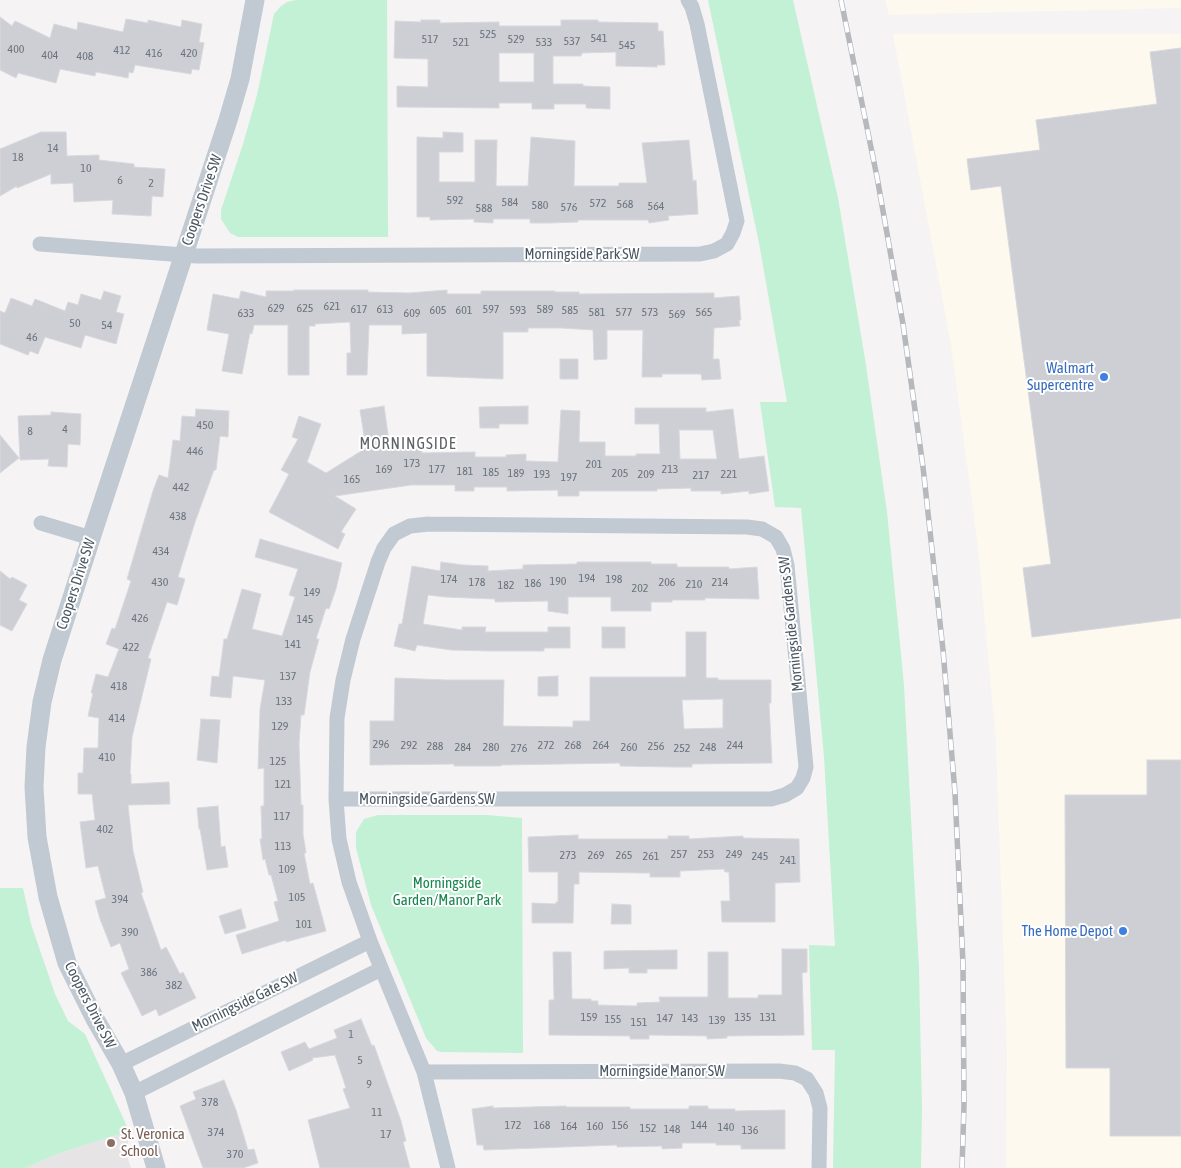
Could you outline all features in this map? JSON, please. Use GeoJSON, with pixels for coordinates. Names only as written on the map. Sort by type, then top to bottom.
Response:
{"type":"FeatureCollection","features":[{"type":"Feature","properties":{"kind":"street","name":"Coopers Drive SW"},"geometry":{"type":"LineString","coordinates":[[156,1168],[134,1093],[67,963],[48,897],[38,837],[34,787],[36,747],[42,702],[52,660],[228,120],[240,79],[255,0]]}},
{"type":"Feature","properties":{"kind":"street","name":"Morningside Park SW"},"geometry":{"type":"LineString","coordinates":[[183,256],[690,254],[714,250],[727,244],[737,220],[697,24],[688,0]]}},
{"type":"Feature","properties":{"kind":"street"},"geometry":{"type":"LineString","coordinates":[[40,244],[183,256]]}},
{"type":"Feature","properties":{"kind":"street"},"geometry":{"type":"LineString","coordinates":[[41,522],[91,538]]}},
{"type":"Feature","properties":{"kind":"street","name":"Morningside Gardens SW"},"geometry":{"type":"LineString","coordinates":[[336,800],[771,799],[785,795],[797,788],[803,778],[806,767],[787,565],[783,549],[776,537],[762,529],[747,527],[429,524],[410,526],[394,534],[384,548],[378,562],[353,639],[343,680],[337,718],[336,800],[339,839],[349,882],[370,941]]}},
{"type":"Feature","properties":{"kind":"street"},"geometry":{"type":"LineString","coordinates":[[370,941],[424,1072],[448,1168]]}},
{"type":"Feature","properties":{"kind":"street","name":"Morningside Gate SW"},"geometry":{"type":"LineString","coordinates":[[120,1064],[370,941]]}},
{"type":"Feature","properties":{"kind":"street","name":"Morningside Gate SW"},"geometry":{"type":"LineString","coordinates":[[134,1093],[381,969]]}},
{"type":"Feature","properties":{"kind":"street","name":"Morningside Manor SW"},"geometry":{"type":"LineString","coordinates":[[424,1072],[779,1071],[795,1073],[807,1079],[818,1100],[820,1108],[819,1168]]}},
{"type":"Feature","properties":{"kind":"shaded area"},"geometry":{"type":"Polygon","coordinates":[[[885,0],[1181,0],[1181,8],[889,15],[885,0]]]}},
{"type":"Feature","properties":{"kind":"shaded area"},"geometry":{"type":"Polygon","coordinates":[[[893,34],[1181,34],[1181,1168],[1006,1168],[1007,1055],[996,742],[978,547],[951,345],[893,34]]]}},
{"type":"Feature","properties":{"kind":"shaded area","name":"St. Veronica School"},"geometry":{"type":"Polygon","coordinates":[[[129,1131],[127,1156],[131,1168],[25,1168],[57,1154],[129,1131]]]}},
{"type":"Feature","properties":{"kind":"green space"},"geometry":{"type":"Polygon","coordinates":[[[296,0],[387,0],[388,237],[238,237],[230,233],[221,219],[221,210],[257,95],[274,14],[287,2],[296,0]]]}},
{"type":"Feature","properties":{"kind":"green space"},"geometry":{"type":"Polygon","coordinates":[[[708,0],[793,0],[838,198],[866,365],[887,512],[904,685],[919,969],[922,1109],[921,1168],[833,1168],[835,1050],[812,1050],[809,945],[835,946],[824,757],[801,508],[775,507],[760,402],[787,402],[759,243],[708,0]]]}},
{"type":"Feature","properties":{"kind":"green space","name":"Morningside Garden/Manor Park"},"geometry":{"type":"Polygon","coordinates":[[[378,815],[487,815],[522,818],[523,1053],[441,1052],[437,1051],[426,1038],[371,905],[356,848],[356,832],[364,819],[378,815]]]}},
{"type":"Feature","properties":{"kind":"green space"},"geometry":{"type":"Polygon","coordinates":[[[0,888],[23,888],[31,924],[55,994],[68,1021],[85,1034],[129,1131],[57,1154],[25,1168],[0,1168],[0,888]]]}},
{"type":"Feature","properties":{"kind":"building"},"geometry":{"type":"Polygon","coordinates":[[[0,17],[12,26],[15,21],[50,38],[54,24],[77,30],[78,22],[123,32],[126,19],[148,23],[148,20],[181,27],[182,20],[202,24],[199,42],[204,43],[199,70],[192,69],[191,74],[135,65],[133,73],[129,72],[128,78],[96,72],[95,76],[60,69],[56,83],[18,73],[16,78],[0,70],[0,17]]]}},
{"type":"Feature","properties":{"kind":"building"},"geometry":{"type":"Polygon","coordinates":[[[421,20],[440,20],[440,23],[499,22],[499,26],[561,26],[561,20],[658,23],[658,31],[663,31],[665,65],[657,65],[657,67],[616,66],[616,52],[582,53],[581,56],[553,56],[553,84],[583,84],[583,86],[610,87],[610,109],[586,108],[586,104],[554,104],[554,109],[532,109],[532,103],[499,103],[499,108],[397,107],[397,86],[428,87],[428,59],[394,58],[395,21],[421,22],[421,20]],[[499,53],[499,82],[534,82],[534,53],[499,53]]]}},
{"type":"Feature","properties":{"kind":"building","name":"Walmart Supercentre"},"geometry":{"type":"Polygon","coordinates":[[[1181,48],[1181,618],[1032,637],[1023,568],[1051,564],[1001,186],[971,190],[967,159],[1040,150],[1036,120],[1157,104],[1150,52],[1181,48]]]}},
{"type":"Feature","properties":{"kind":"building"},"geometry":{"type":"Polygon","coordinates":[[[41,132],[66,132],[67,156],[99,155],[99,160],[134,164],[134,167],[165,169],[163,197],[152,196],[151,216],[112,214],[113,200],[74,202],[73,183],[51,184],[51,174],[17,188],[17,186],[0,196],[0,149],[41,132]]]}},
{"type":"Feature","properties":{"kind":"building"},"geometry":{"type":"Polygon","coordinates":[[[443,132],[463,133],[463,152],[439,152],[439,182],[475,182],[475,140],[497,140],[496,186],[528,186],[531,137],[575,141],[574,186],[619,186],[619,183],[647,183],[642,143],[689,140],[693,181],[696,180],[698,214],[668,216],[669,220],[649,223],[648,220],[578,220],[578,222],[530,223],[530,219],[493,219],[493,223],[474,222],[474,219],[430,220],[430,217],[417,217],[417,137],[443,138],[443,132]]]}},
{"type":"Feature","properties":{"kind":"building"},"geometry":{"type":"Polygon","coordinates":[[[368,290],[368,292],[409,293],[447,290],[447,294],[481,294],[481,291],[555,291],[579,292],[579,294],[714,293],[714,298],[739,296],[741,320],[739,320],[740,326],[714,328],[713,359],[719,359],[721,379],[702,380],[701,374],[662,374],[662,377],[642,377],[643,330],[607,330],[607,359],[594,360],[593,330],[561,328],[528,328],[528,332],[503,332],[503,379],[427,376],[427,333],[402,334],[402,325],[369,325],[367,375],[347,375],[347,353],[351,353],[350,322],[309,326],[309,375],[288,375],[288,325],[254,325],[252,334],[250,333],[242,374],[222,371],[229,334],[207,330],[213,294],[239,299],[241,291],[266,297],[266,291],[368,290]]]}},
{"type":"Feature","properties":{"kind":"building"},"geometry":{"type":"Polygon","coordinates":[[[104,291],[121,296],[116,312],[124,314],[116,344],[85,335],[81,348],[45,337],[38,354],[30,351],[28,355],[0,344],[0,311],[5,313],[11,298],[32,306],[35,299],[65,311],[68,302],[78,305],[81,294],[101,300],[104,291]]]}},
{"type":"Feature","properties":{"kind":"building"},"geometry":{"type":"Polygon","coordinates":[[[560,359],[578,359],[578,379],[560,379],[560,359]]]}},
{"type":"Feature","properties":{"kind":"building"},"geometry":{"type":"Polygon","coordinates":[[[384,406],[390,448],[422,449],[422,453],[475,452],[475,457],[506,457],[506,455],[526,454],[526,461],[558,462],[561,410],[580,411],[579,442],[605,442],[605,456],[636,456],[636,454],[660,454],[659,424],[635,424],[635,408],[706,408],[706,412],[733,409],[739,459],[764,456],[769,491],[749,494],[749,491],[721,494],[721,491],[691,491],[691,488],[657,489],[657,491],[579,491],[579,496],[558,496],[558,490],[507,491],[507,487],[474,487],[474,491],[455,491],[455,485],[411,485],[335,496],[356,509],[341,532],[345,534],[338,549],[269,512],[289,474],[281,470],[298,439],[292,437],[299,416],[321,424],[307,462],[326,473],[366,448],[360,410],[384,406]],[[679,430],[680,459],[717,459],[713,430],[679,430]]]}},
{"type":"Feature","properties":{"kind":"building"},"geometry":{"type":"Polygon","coordinates":[[[528,406],[528,424],[499,424],[499,428],[480,428],[479,407],[528,406]]]}},
{"type":"Feature","properties":{"kind":"building"},"geometry":{"type":"Polygon","coordinates":[[[196,409],[229,411],[228,437],[220,436],[216,470],[214,470],[195,522],[178,577],[185,579],[177,605],[167,602],[148,658],[151,659],[132,737],[131,784],[169,782],[170,804],[128,805],[133,851],[143,892],[141,893],[161,950],[166,947],[180,974],[183,972],[196,998],[159,1016],[156,1009],[142,1016],[121,973],[129,969],[120,943],[111,947],[100,919],[95,901],[106,898],[98,866],[86,868],[80,822],[95,820],[92,794],[78,794],[78,773],[83,773],[84,748],[98,748],[99,718],[88,716],[93,693],[91,693],[96,674],[108,677],[119,649],[106,644],[112,628],[115,629],[131,581],[127,579],[153,491],[159,475],[168,478],[173,440],[180,441],[182,416],[195,417],[196,409]]]}},
{"type":"Feature","properties":{"kind":"building"},"geometry":{"type":"Polygon","coordinates":[[[51,412],[81,414],[80,445],[68,444],[67,467],[48,466],[49,459],[20,460],[18,416],[51,415],[51,412]]]}},
{"type":"Feature","properties":{"kind":"building"},"geometry":{"type":"Polygon","coordinates":[[[0,435],[19,458],[0,473],[0,435]]]}},
{"type":"Feature","properties":{"kind":"building"},"geometry":{"type":"Polygon","coordinates":[[[260,539],[342,563],[336,589],[329,609],[326,608],[316,639],[319,639],[310,672],[304,715],[301,715],[299,744],[301,805],[303,805],[303,834],[306,853],[304,853],[310,884],[313,883],[326,931],[286,942],[286,940],[242,954],[236,935],[279,921],[274,902],[278,901],[271,875],[269,875],[265,859],[263,860],[260,839],[262,839],[261,806],[264,806],[264,768],[258,769],[260,709],[265,680],[233,676],[231,698],[210,696],[212,676],[219,677],[224,639],[227,639],[242,589],[261,594],[252,629],[282,636],[295,597],[289,595],[298,569],[255,557],[260,539]]]}},
{"type":"Feature","properties":{"kind":"building"},"geometry":{"type":"Polygon","coordinates":[[[441,562],[488,566],[488,571],[523,569],[523,565],[577,564],[577,562],[651,562],[651,564],[677,564],[677,567],[729,567],[729,569],[757,567],[759,599],[705,598],[705,600],[672,600],[672,602],[651,602],[651,611],[611,611],[611,597],[568,597],[568,614],[548,611],[548,601],[495,602],[495,599],[428,595],[423,624],[462,630],[462,627],[486,627],[485,632],[548,632],[548,627],[570,627],[570,648],[544,648],[544,651],[490,651],[451,650],[417,645],[415,651],[394,646],[399,624],[402,624],[412,566],[440,571],[441,562]]]}},
{"type":"Feature","properties":{"kind":"building"},"geometry":{"type":"Polygon","coordinates":[[[0,571],[10,579],[12,577],[27,585],[19,600],[27,604],[12,631],[0,625],[0,571]]]}},
{"type":"Feature","properties":{"kind":"building"},"geometry":{"type":"Polygon","coordinates":[[[602,627],[625,627],[625,648],[602,648],[602,627]]]}},
{"type":"Feature","properties":{"kind":"building"},"geometry":{"type":"Polygon","coordinates":[[[686,632],[706,632],[706,678],[718,678],[718,680],[771,680],[771,703],[769,703],[772,763],[692,764],[692,767],[620,766],[620,763],[501,766],[454,766],[454,764],[370,765],[370,721],[394,721],[395,678],[504,680],[503,726],[573,727],[573,721],[590,721],[590,677],[686,677],[686,632]],[[723,699],[682,700],[684,729],[723,728],[723,699]]]}},
{"type":"Feature","properties":{"kind":"building"},"geometry":{"type":"Polygon","coordinates":[[[558,676],[558,696],[538,696],[538,677],[558,676]]]}},
{"type":"Feature","properties":{"kind":"building"},"geometry":{"type":"Polygon","coordinates":[[[201,719],[220,720],[217,763],[197,760],[201,719]]]}},
{"type":"Feature","properties":{"kind":"building","name":"The Home Depot"},"geometry":{"type":"Polygon","coordinates":[[[1147,760],[1181,760],[1181,1136],[1110,1136],[1110,1068],[1066,1068],[1065,795],[1147,795],[1147,760]]]}},
{"type":"Feature","properties":{"kind":"building"},"geometry":{"type":"Polygon","coordinates":[[[218,806],[221,847],[225,846],[228,867],[207,870],[197,808],[218,806]]]}},
{"type":"Feature","properties":{"kind":"building"},"geometry":{"type":"Polygon","coordinates":[[[578,835],[578,839],[668,839],[668,836],[689,836],[689,839],[743,836],[743,838],[799,839],[800,882],[775,883],[775,922],[722,922],[721,901],[730,901],[729,872],[725,872],[724,869],[680,871],[680,877],[650,877],[650,873],[579,872],[579,884],[574,884],[573,923],[532,923],[532,903],[556,904],[558,902],[558,872],[529,872],[528,837],[578,835]]]}},
{"type":"Feature","properties":{"kind":"building"},"geometry":{"type":"Polygon","coordinates":[[[612,904],[631,905],[631,924],[611,924],[612,904]]]}},
{"type":"Feature","properties":{"kind":"building"},"geometry":{"type":"Polygon","coordinates":[[[241,909],[246,928],[225,934],[219,916],[241,909]]]}},
{"type":"Feature","properties":{"kind":"building"},"geometry":{"type":"Polygon","coordinates":[[[782,949],[807,949],[807,972],[802,973],[804,1035],[727,1036],[727,1038],[707,1039],[707,1036],[649,1035],[649,1039],[630,1039],[630,1036],[549,1035],[549,1000],[554,1000],[553,952],[571,952],[572,999],[591,999],[591,1001],[598,1001],[598,1005],[637,1006],[637,1003],[660,1002],[659,997],[708,997],[708,952],[728,952],[728,998],[758,998],[758,995],[782,995],[782,949]]]}},
{"type":"Feature","properties":{"kind":"building"},"geometry":{"type":"Polygon","coordinates":[[[677,950],[677,969],[647,969],[647,973],[629,973],[629,968],[604,969],[604,951],[677,950]]]}},
{"type":"Feature","properties":{"kind":"building"},"geometry":{"type":"Polygon","coordinates":[[[361,1019],[372,1046],[374,1045],[401,1121],[406,1141],[403,1142],[410,1168],[320,1168],[308,1120],[350,1108],[343,1089],[346,1088],[335,1055],[312,1058],[313,1060],[289,1071],[281,1052],[305,1042],[309,1049],[337,1038],[334,1030],[361,1019]]]}},
{"type":"Feature","properties":{"kind":"building"},"geometry":{"type":"Polygon","coordinates":[[[224,1080],[236,1110],[248,1150],[254,1149],[258,1163],[243,1168],[203,1168],[180,1106],[196,1099],[193,1092],[224,1080]]]}},
{"type":"Feature","properties":{"kind":"building"},"geometry":{"type":"Polygon","coordinates":[[[493,1106],[493,1108],[566,1106],[689,1109],[689,1106],[708,1106],[708,1109],[735,1109],[735,1111],[785,1110],[785,1149],[741,1149],[741,1145],[682,1143],[682,1148],[662,1149],[662,1146],[617,1147],[617,1145],[484,1150],[483,1145],[477,1145],[472,1109],[493,1106]]]}},
{"type":"Feature","properties":{"kind":"railway"},"geometry":{"type":"LineString","coordinates":[[841,0],[877,177],[903,324],[923,467],[943,650],[955,793],[963,964],[964,1105],[962,1168]]}},
{"type":"Feature","properties":{"kind":"place","name":"Walmart Supercentre"},"geometry":{"type":"Point","coordinates":[1104,377]}},
{"type":"Feature","properties":{"kind":"place","name":"The Home Depot"},"geometry":{"type":"Point","coordinates":[1123,931]}},
{"type":"Feature","properties":{"kind":"place","name":"St. Veronica School"},"geometry":{"type":"Point","coordinates":[111,1143]}},
{"type":"Feature","properties":{"kind":"district","name":"MORNINGSIDE"},"geometry":{"type":"Point","coordinates":[408,444]}}]}
